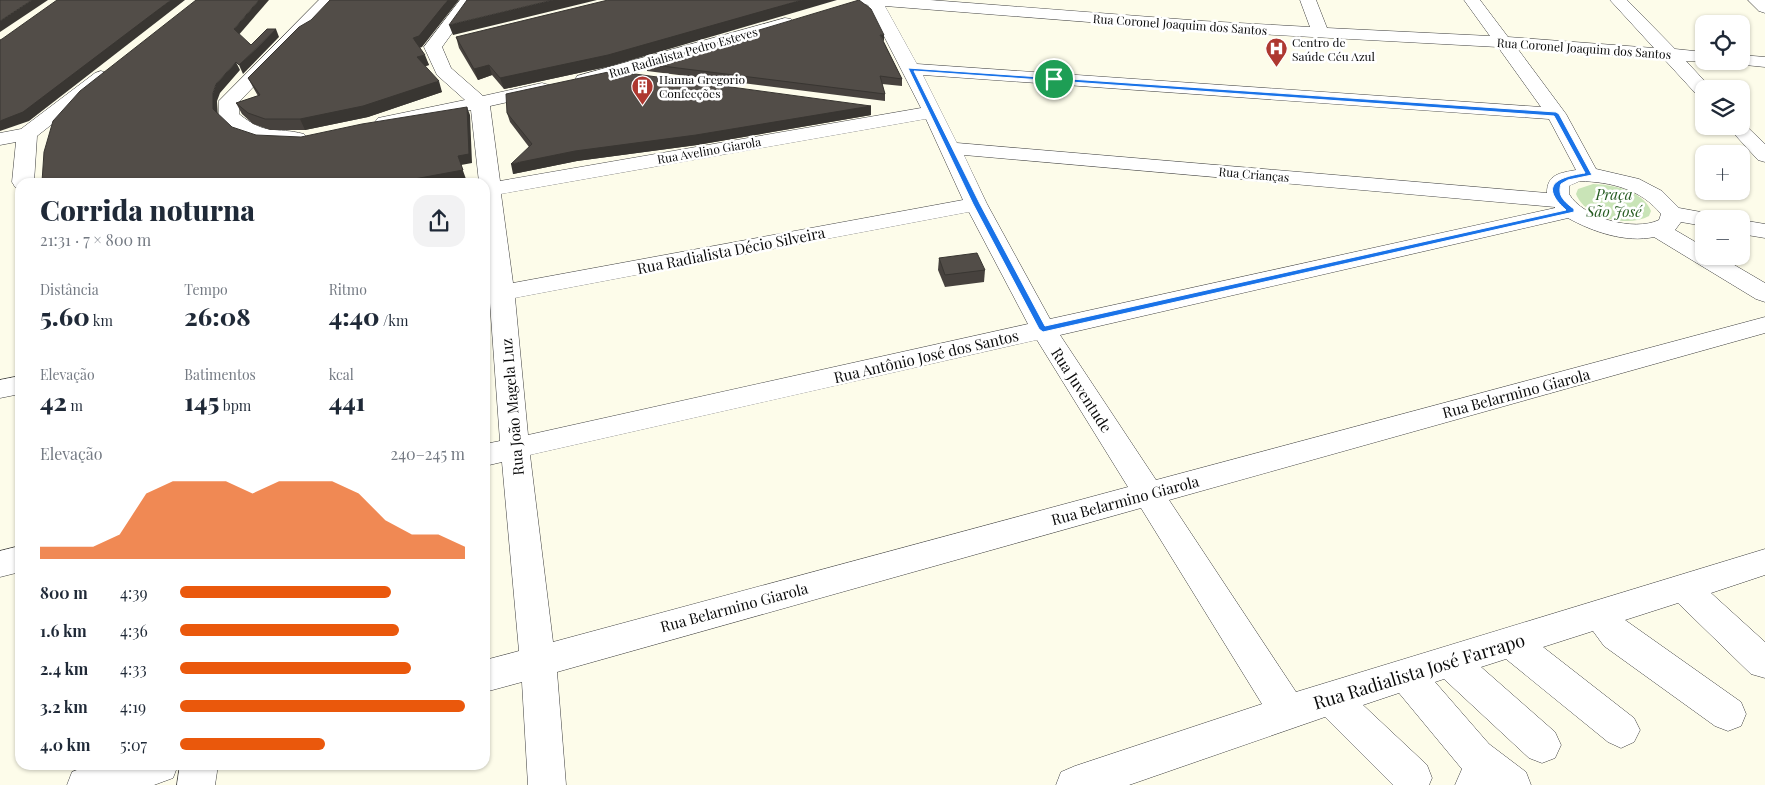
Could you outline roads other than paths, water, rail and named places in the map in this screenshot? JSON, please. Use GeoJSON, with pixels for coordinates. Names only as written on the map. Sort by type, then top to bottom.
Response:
{"type":"FeatureCollection","features":[{"type":"Feature","properties":{"kind":"street"},"geometry":{"type":"LineString","coordinates":[[315,136],[305,138],[268,138],[245,130],[229,116],[229,101],[328,0]]}},
{"type":"Feature","properties":{"kind":"street"},"geometry":{"type":"LineString","coordinates":[[433,47],[468,0]]}},
{"type":"Feature","properties":{"kind":"street"},"geometry":{"type":"LineString","coordinates":[[1308,0],[1321,33]]}},
{"type":"Feature","properties":{"kind":"street"},"geometry":{"type":"LineString","coordinates":[[1472,0],[1556,114],[1588,175]]}},
{"type":"Feature","properties":{"kind":"street"},"geometry":{"type":"LineString","coordinates":[[1618,0],[1695,80]]}},
{"type":"Feature","properties":{"kind":"street"},"geometry":{"type":"LineString","coordinates":[[1756,0],[1765,8]]}},
{"type":"Feature","properties":{"kind":"street","name":"Rua Coronel Joaquim dos Santos"},"geometry":{"type":"LineString","coordinates":[[869,1],[1193,25],[1502,42],[1695,56]]}},
{"type":"Feature","properties":{"kind":"street","name":"Rua Juventude"},"geometry":{"type":"LineString","coordinates":[[869,1],[910,69],[924,113],[949,148],[976,204],[1043,329],[1288,712]]}},
{"type":"Feature","properties":{"kind":"street","name":"Rua Radialista Pedro Esteves"},"geometry":{"type":"LineString","coordinates":[[363,126],[480,103],[614,73],[804,17]]}},
{"type":"Feature","properties":{"kind":"street"},"geometry":{"type":"LineString","coordinates":[[433,47],[462,40]]}},
{"type":"Feature","properties":{"kind":"street"},"geometry":{"type":"LineString","coordinates":[[433,47],[443,71],[480,103]]}},
{"type":"Feature","properties":{"kind":"street"},"geometry":{"type":"LineString","coordinates":[[1750,61],[1765,62]]}},
{"type":"Feature","properties":{"kind":"street"},"geometry":{"type":"LineString","coordinates":[[0,139],[27,134],[114,67]]}},
{"type":"Feature","properties":{"kind":"street"},"geometry":{"type":"LineString","coordinates":[[910,69],[1556,114]]}},
{"type":"Feature","properties":{"kind":"street"},"geometry":{"type":"LineString","coordinates":[[614,73],[652,79]]}},
{"type":"Feature","properties":{"kind":"street","name":"Rua João Magela Luz"},"geometry":{"type":"LineString","coordinates":[[480,103],[486,178]]}},
{"type":"Feature","properties":{"kind":"street"},"geometry":{"type":"LineString","coordinates":[[857,106],[924,113]]}},
{"type":"Feature","properties":{"kind":"street","name":"Rua Avelino Giarola"},"geometry":{"type":"LineString","coordinates":[[490,188],[924,113]]}},
{"type":"Feature","properties":{"kind":"street"},"geometry":{"type":"LineString","coordinates":[[23,178],[27,134]]}},
{"type":"Feature","properties":{"kind":"street"},"geometry":{"type":"LineString","coordinates":[[1745,135],[1765,156]]}},
{"type":"Feature","properties":{"kind":"street","name":"Rua Crianças"},"geometry":{"type":"LineString","coordinates":[[949,148],[1566,206]]}},
{"type":"Feature","properties":{"kind":"street"},"geometry":{"type":"LineString","coordinates":[[1665,222],[1665,204],[1653,194],[1627,182],[1588,175],[1566,178],[1558,184],[1556,191],[1566,206],[1594,223],[1615,229],[1635,232],[1665,222],[1695,220]]}},
{"type":"Feature","properties":{"kind":"street","name":"Rua Radialista Décio Silveira"},"geometry":{"type":"LineString","coordinates":[[494,294],[976,204]]}},
{"type":"Feature","properties":{"kind":"street","name":"Rua Antônio José dos Santos"},"geometry":{"type":"LineString","coordinates":[[490,454],[1043,329],[1566,206]]}},
{"type":"Feature","properties":{"kind":"street"},"geometry":{"type":"LineString","coordinates":[[1665,222],[1765,294]]}},
{"type":"Feature","properties":{"kind":"street"},"geometry":{"type":"LineString","coordinates":[[1750,228],[1765,231]]}},
{"type":"Feature","properties":{"kind":"street","name":"Rua João Magela Luz"},"geometry":{"type":"LineString","coordinates":[[490,234],[494,294],[515,448],[538,661],[547,785]]}},
{"type":"Feature","properties":{"kind":"street","name":"Rua Belarmino Giarola"},"geometry":{"type":"LineString","coordinates":[[490,675],[1765,325]]}},
{"type":"Feature","properties":{"kind":"street"},"geometry":{"type":"LineString","coordinates":[[0,388],[15,386]]}},
{"type":"Feature","properties":{"kind":"street"},"geometry":{"type":"LineString","coordinates":[[0,564],[15,560]]}},
{"type":"Feature","properties":{"kind":"street","name":"Rua Radialista José Farrapo"},"geometry":{"type":"LineString","coordinates":[[1075,785],[1288,712],[1765,562]]}},
{"type":"Feature","properties":{"kind":"street"},"geometry":{"type":"LineString","coordinates":[[1684,588],[1763,663]]}},
{"type":"Feature","properties":{"kind":"street"},"geometry":{"type":"LineString","coordinates":[[1600,614],[1616,635],[1728,714]]}},
{"type":"Feature","properties":{"kind":"street"},"geometry":{"type":"LineString","coordinates":[[1511,642],[1621,730]]}},
{"type":"Feature","properties":{"kind":"street"},"geometry":{"type":"LineString","coordinates":[[1450,661],[1542,745]]}},
{"type":"Feature","properties":{"kind":"street"},"geometry":{"type":"LineString","coordinates":[[1406,675],[1476,757],[1492,779]]}},
{"type":"Feature","properties":{"kind":"street"},"geometry":{"type":"LineString","coordinates":[[1331,699],[1413,778]]}},
{"type":"Feature","properties":{"kind":"street"},"geometry":{"type":"LineString","coordinates":[[86,785],[141,770]]}},
{"type":"Feature","properties":{"kind":"street"},"geometry":{"type":"LineString","coordinates":[[196,785],[198,770]]}},
{"type":"Feature","properties":{"kind":"place","name":"Centro de Saúde Céu Azul"},"geometry":{"type":"Point","coordinates":[1276,68]}},
{"type":"Feature","properties":{"kind":"place","name":"Hanna Gregorio Confecções"},"geometry":{"type":"Point","coordinates":[643,105]}},
{"type":"Feature","properties":{"kind":"park label","name":"Praça São José"},"geometry":{"type":"Point","coordinates":[1614,202]}}]}
